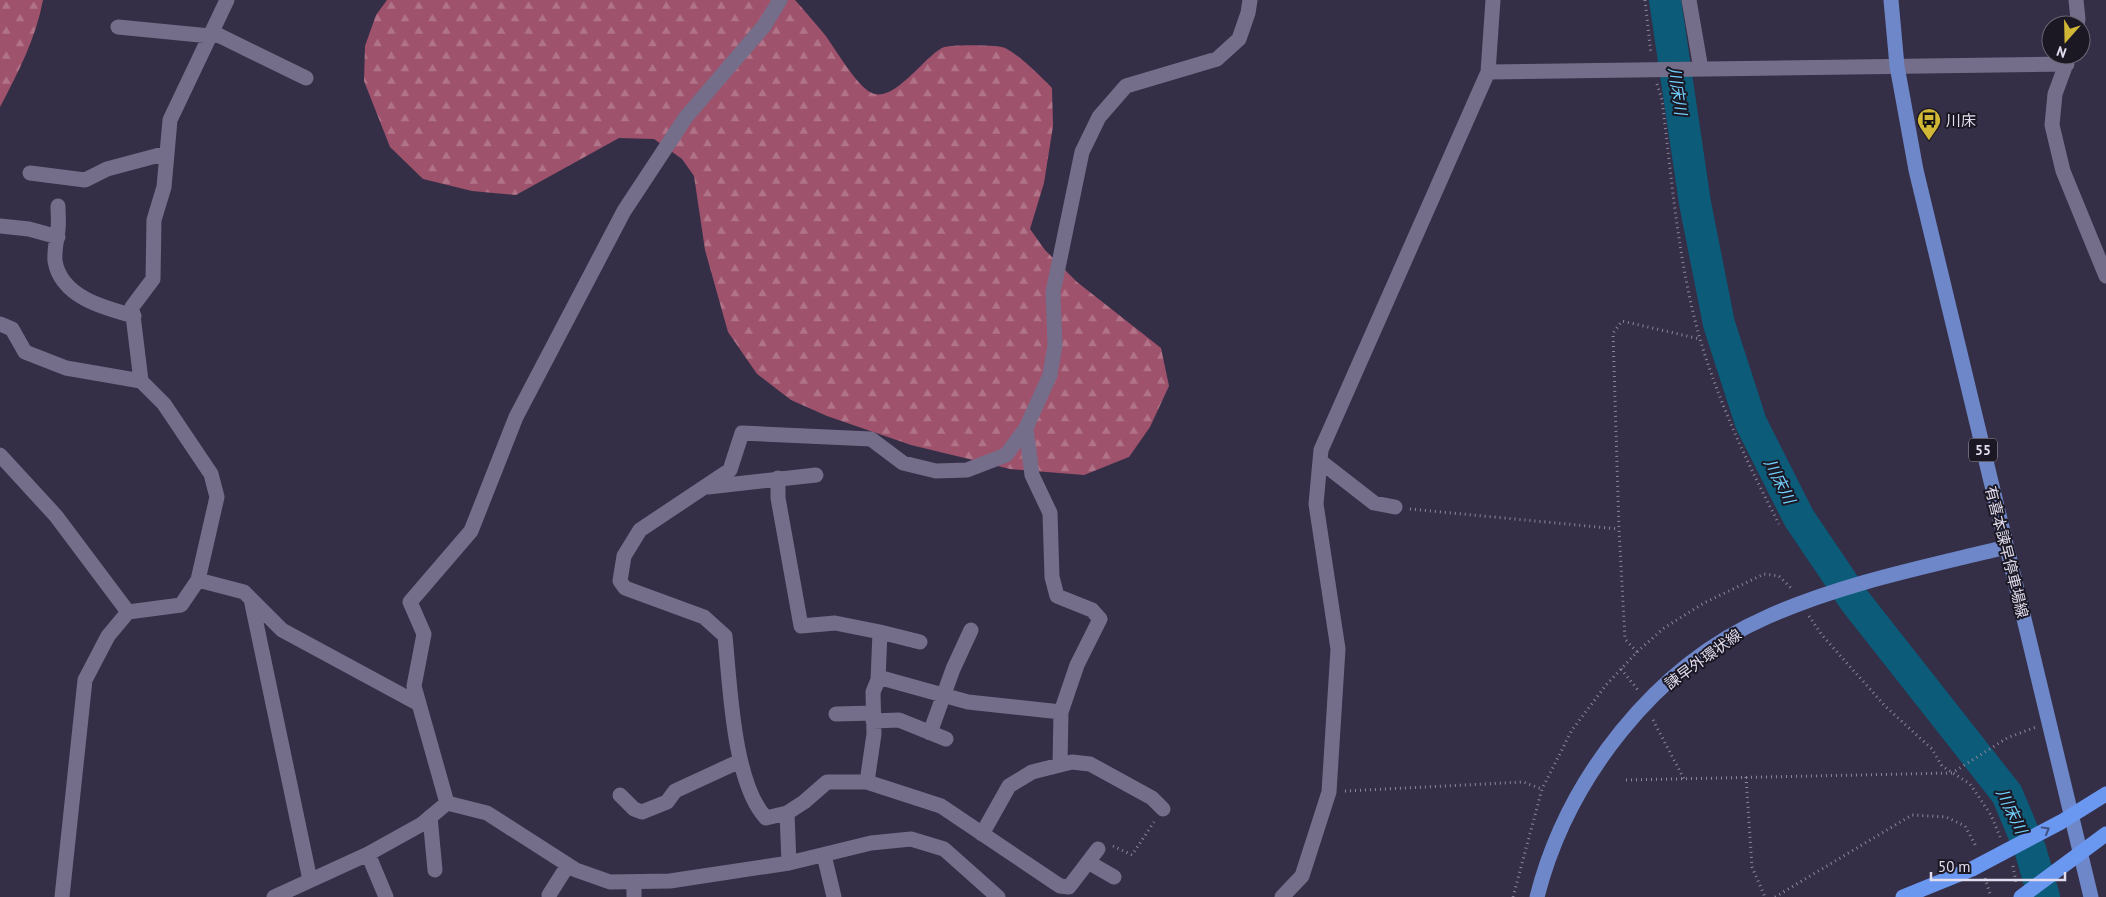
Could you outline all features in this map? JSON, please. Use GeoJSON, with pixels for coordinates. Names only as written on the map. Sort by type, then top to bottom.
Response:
{"type":"FeatureCollection","features":[{"type":"Feature","properties":{"kind":"highway"},"geometry":{"type":"LineString","coordinates":[[1903,897],[1977,870],[2106,794]]}},
{"type":"Feature","properties":{"kind":"highway"},"geometry":{"type":"LineString","coordinates":[[2019,893],[2106,834]]}},
{"type":"Feature","properties":{"kind":"main road","name":"有喜本諫早停車場線"},"geometry":{"type":"LineString","coordinates":[[1891,0],[1897,66],[1916,170],[2091,897]]}},
{"type":"Feature","properties":{"kind":"main road","name":"諫早外環状線"},"geometry":{"type":"LineString","coordinates":[[1537,897],[1555,844],[1573,805],[1595,768],[1623,730],[1655,695],[1687,666],[1724,640],[1765,618],[1812,598],[1889,576],[2006,547]]}},
{"type":"Feature","properties":{"kind":"street"},"geometry":{"type":"LineString","coordinates":[[141,381],[132,307],[153,279],[154,220],[164,187],[170,120],[227,0]]}},
{"type":"Feature","properties":{"kind":"street"},"geometry":{"type":"LineString","coordinates":[[447,803],[417,703],[414,686],[424,634],[410,602],[471,531],[516,417],[624,210],[686,117],[764,26],[780,0]]}},
{"type":"Feature","properties":{"kind":"street"},"geometry":{"type":"LineString","coordinates":[[1098,849],[1069,887],[1060,886],[941,806],[867,782],[827,782],[787,814],[766,818],[757,808],[740,761],[725,636],[704,617],[625,588],[620,581],[624,556],[640,530],[730,470],[742,433],[871,439],[903,463],[936,471],[967,470],[1006,455],[1026,428],[1050,375],[1055,346],[1053,292],[1082,152],[1099,117],[1126,86],[1218,59],[1239,39],[1248,14],[1250,0]]}},
{"type":"Feature","properties":{"kind":"street"},"geometry":{"type":"LineString","coordinates":[[1282,897],[1302,876],[1329,792],[1338,649],[1316,504],[1321,450],[1488,72],[1493,0]]}},
{"type":"Feature","properties":{"kind":"street"},"geometry":{"type":"LineString","coordinates":[[1689,0],[1700,69]]}},
{"type":"Feature","properties":{"kind":"street"},"geometry":{"type":"LineString","coordinates":[[2076,0],[2078,15]]}},
{"type":"Feature","properties":{"kind":"street"},"geometry":{"type":"LineString","coordinates":[[118,27],[211,34],[306,78]]}},
{"type":"Feature","properties":{"kind":"street"},"geometry":{"type":"LineString","coordinates":[[1488,72],[1897,66],[2041,61]]}},
{"type":"Feature","properties":{"kind":"street"},"geometry":{"type":"LineString","coordinates":[[2066,65],[2055,94],[2052,125],[2063,171],[2106,276]]}},
{"type":"Feature","properties":{"kind":"street"},"geometry":{"type":"LineString","coordinates":[[30,173],[84,180],[107,169],[167,153]]}},
{"type":"Feature","properties":{"kind":"street"},"geometry":{"type":"LineString","coordinates":[[58,206],[58,237],[55,260],[61,279],[78,294],[103,308],[134,316]]}},
{"type":"Feature","properties":{"kind":"street"},"geometry":{"type":"LineString","coordinates":[[0,226],[29,229],[58,237]]}},
{"type":"Feature","properties":{"kind":"street"},"geometry":{"type":"LineString","coordinates":[[0,324],[12,329],[25,352],[66,368],[141,381],[164,404],[211,474],[217,497],[198,580],[182,604],[128,612],[108,636],[85,680],[62,897]]}},
{"type":"Feature","properties":{"kind":"street"},"geometry":{"type":"LineString","coordinates":[[1026,428],[1032,475],[1050,513],[1052,577],[1057,596],[1092,610],[1100,619],[1077,665],[1061,712],[1060,765]]}},
{"type":"Feature","properties":{"kind":"street"},"geometry":{"type":"LineString","coordinates":[[0,454],[56,516],[128,612]]}},
{"type":"Feature","properties":{"kind":"street"},"geometry":{"type":"LineString","coordinates":[[1320,461],[1374,504],[1395,507]]}},
{"type":"Feature","properties":{"kind":"street"},"geometry":{"type":"LineString","coordinates":[[704,488],[816,474]]}},
{"type":"Feature","properties":{"kind":"street"},"geometry":{"type":"LineString","coordinates":[[778,478],[778,498],[801,626],[835,623],[920,642]]}},
{"type":"Feature","properties":{"kind":"street"},"geometry":{"type":"LineString","coordinates":[[198,580],[244,592],[282,630],[417,703]]}},
{"type":"Feature","properties":{"kind":"street"},"geometry":{"type":"LineString","coordinates":[[252,599],[310,880]]}},
{"type":"Feature","properties":{"kind":"street"},"geometry":{"type":"LineString","coordinates":[[930,733],[953,669],[971,630]]}},
{"type":"Feature","properties":{"kind":"street"},"geometry":{"type":"LineString","coordinates":[[867,782],[874,734],[873,692],[878,677],[880,632]]}},
{"type":"Feature","properties":{"kind":"street"},"geometry":{"type":"LineString","coordinates":[[878,677],[968,702],[1061,712]]}},
{"type":"Feature","properties":{"kind":"street"},"geometry":{"type":"LineString","coordinates":[[836,714],[899,720],[946,739]]}},
{"type":"Feature","properties":{"kind":"street"},"geometry":{"type":"LineString","coordinates":[[620,795],[634,809],[642,812],[668,802],[675,791],[740,761]]}},
{"type":"Feature","properties":{"kind":"street"},"geometry":{"type":"LineString","coordinates":[[982,834],[1009,786],[1032,772],[1072,762],[1090,764],[1152,798],[1163,809]]}},
{"type":"Feature","properties":{"kind":"street"},"geometry":{"type":"LineString","coordinates":[[274,897],[368,854],[422,824],[447,803]]}},
{"type":"Feature","properties":{"kind":"street"},"geometry":{"type":"LineString","coordinates":[[447,803],[487,813],[576,870],[610,882],[670,880],[789,863],[871,843],[911,839],[944,849],[998,897]]}},
{"type":"Feature","properties":{"kind":"street"},"geometry":{"type":"LineString","coordinates":[[787,814],[789,863]]}},
{"type":"Feature","properties":{"kind":"street"},"geometry":{"type":"LineString","coordinates":[[430,817],[435,870]]}},
{"type":"Feature","properties":{"kind":"street"},"geometry":{"type":"LineString","coordinates":[[368,854],[386,897]]}},
{"type":"Feature","properties":{"kind":"street"},"geometry":{"type":"LineString","coordinates":[[824,855],[834,897]]}},
{"type":"Feature","properties":{"kind":"street"},"geometry":{"type":"LineString","coordinates":[[1088,862],[1114,877]]}},
{"type":"Feature","properties":{"kind":"street"},"geometry":{"type":"LineString","coordinates":[[549,895],[568,865]]}},
{"type":"Feature","properties":{"kind":"street"},"geometry":{"type":"LineString","coordinates":[[634,882],[634,897]]}},
{"type":"Feature","properties":{"kind":"path"},"geometry":{"type":"LineString","coordinates":[[1645,0],[1652,69],[1662,100],[1684,268],[1700,339],[1730,422],[1754,478],[1779,524]]}},
{"type":"Feature","properties":{"kind":"path"},"geometry":{"type":"LineString","coordinates":[[1637,652],[1625,639],[1619,529],[1613,334],[1622,322],[1700,339]]}},
{"type":"Feature","properties":{"kind":"path"},"geometry":{"type":"LineString","coordinates":[[1395,507],[1619,529]]}},
{"type":"Feature","properties":{"kind":"path"},"geometry":{"type":"LineString","coordinates":[[1807,613],[1822,635],[1886,706],[1932,749],[1942,766],[1970,784],[1991,815],[2001,839]]}},
{"type":"Feature","properties":{"kind":"path"},"geometry":{"type":"LineString","coordinates":[[1621,670],[1638,691]]}},
{"type":"Feature","properties":{"kind":"path"},"geometry":{"type":"LineString","coordinates":[[1650,715],[1684,779]]}},
{"type":"Feature","properties":{"kind":"path"},"geometry":{"type":"LineString","coordinates":[[1626,780],[1952,773],[2007,738],[2049,722]]}},
{"type":"Feature","properties":{"kind":"path"},"geometry":{"type":"LineString","coordinates":[[1746,777],[1752,867],[1765,897]]}},
{"type":"Feature","properties":{"kind":"path"},"geometry":{"type":"LineString","coordinates":[[1329,792],[1523,782],[1542,790]]}},
{"type":"Feature","properties":{"kind":"path"},"geometry":{"type":"LineString","coordinates":[[1098,849],[1107,842],[1132,856],[1163,809]]}},
{"type":"Feature","properties":{"kind":"path"},"geometry":{"type":"LineString","coordinates":[[1775,897],[1912,814],[1946,817],[1965,826],[1976,844],[1978,852]]}},
{"type":"Feature","properties":{"kind":"path"},"geometry":{"type":"LineString","coordinates":[[2012,863],[2019,893]]}},
{"type":"Feature","properties":{"kind":"path"},"geometry":{"type":"LineString","coordinates":[[1977,870],[1991,897]]}},
{"type":"Feature","properties":{"kind":"green space"},"geometry":{"type":"Polygon","coordinates":[[[0,0],[43,0],[31,42],[0,107],[0,0]]]}},
{"type":"Feature","properties":{"kind":"green space"},"geometry":{"type":"Polygon","coordinates":[[[387,0],[795,0],[825,35],[860,83],[872,93],[881,94],[890,92],[899,86],[934,53],[942,48],[981,45],[1008,49],[1052,88],[1053,126],[1044,183],[1030,229],[1045,250],[1077,282],[1161,348],[1169,386],[1150,427],[1129,457],[1084,475],[1010,469],[911,445],[827,416],[791,400],[757,374],[728,332],[705,250],[694,176],[682,159],[654,139],[619,138],[516,195],[472,191],[423,179],[390,147],[364,81],[365,46],[376,15],[387,0]]]}},
{"type":"Feature","properties":{"kind":"waterway","name":"川床川"},"geometry":{"type":"LineString","coordinates":[[1665,0],[1695,203],[1719,324],[1751,423],[1799,518],[1855,601],[2007,794],[2030,849],[2044,897]]}},
{"type":"Feature","properties":{"kind":"place","name":"川床"},"geometry":{"type":"Point","coordinates":[1929,141]}}]}
